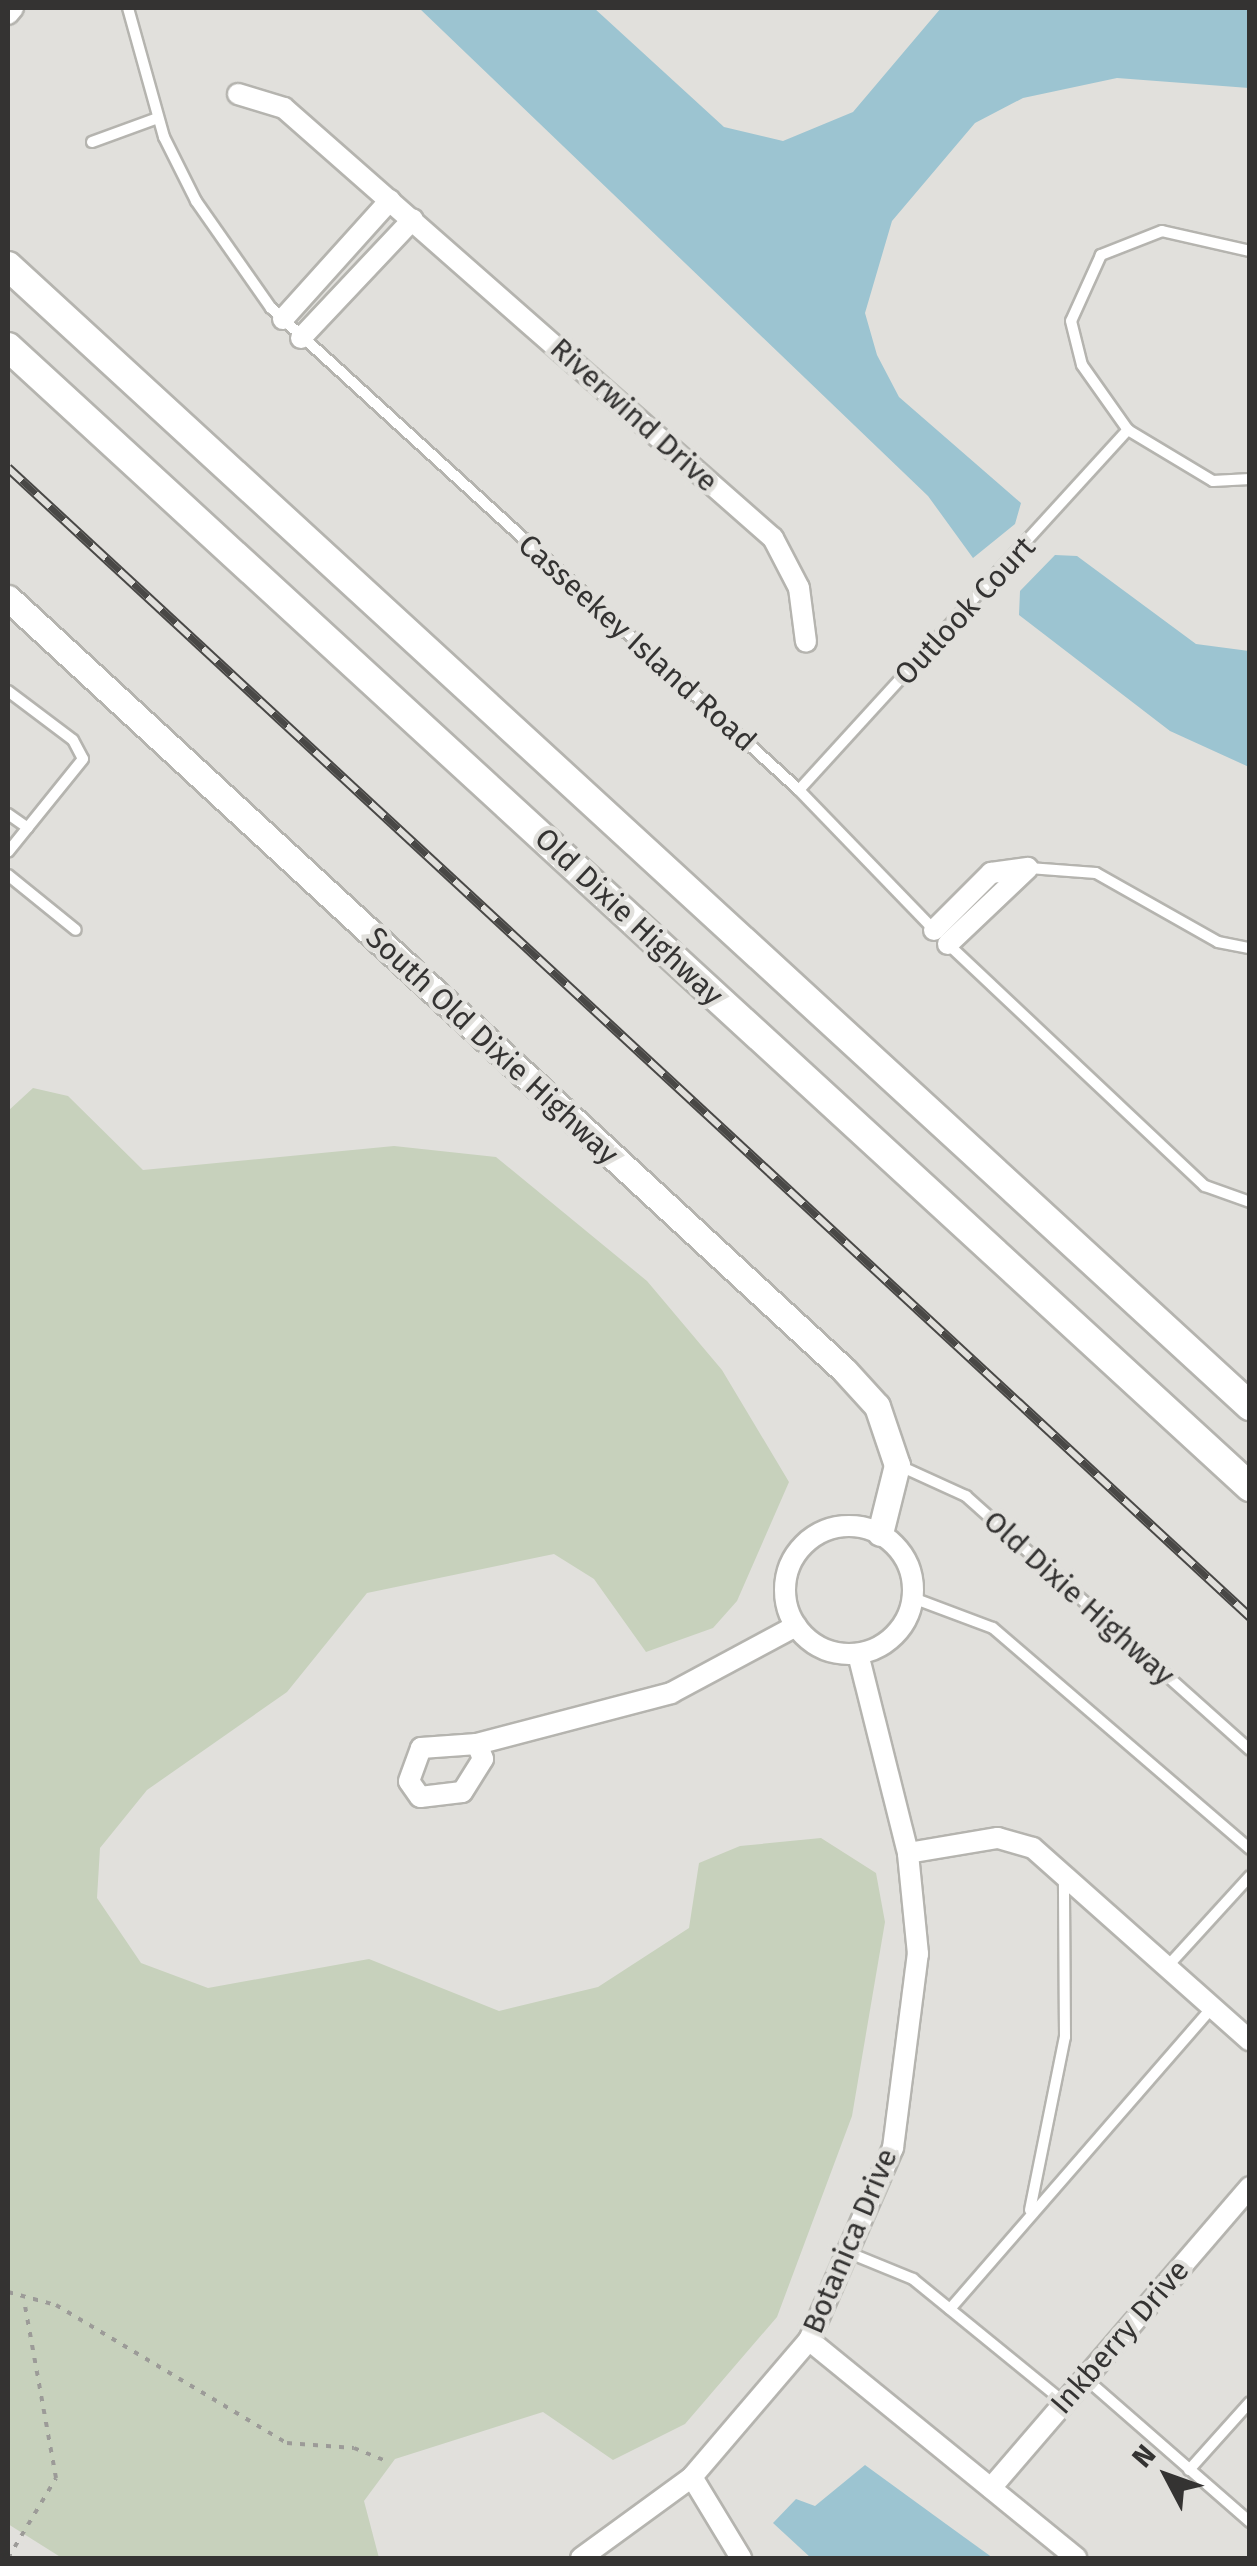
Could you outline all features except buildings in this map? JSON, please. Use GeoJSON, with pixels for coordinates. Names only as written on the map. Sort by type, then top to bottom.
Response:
{"type":"FeatureCollection","features":[{"type":"Feature","properties":{"kind":"main road","name":"Old Dixie Highway"},"geometry":{"type":"LineString","coordinates":[[8,266],[1250,1406]]}},
{"type":"Feature","properties":{"kind":"main road","name":"Old Dixie Highway"},"geometry":{"type":"LineString","coordinates":[[8,347],[1250,1487]]}},
{"type":"Feature","properties":{"kind":"street"},"geometry":{"type":"LineString","coordinates":[[8,14],[13,8]]}},
{"type":"Feature","properties":{"kind":"street","name":"Riverwind Drive"},"geometry":{"type":"LineString","coordinates":[[238,94],[284,108],[773,538],[799,588],[806,642]]}},
{"type":"Feature","properties":{"kind":"street"},"geometry":{"type":"LineString","coordinates":[[282,319],[390,200]]}},
{"type":"Feature","properties":{"kind":"street"},"geometry":{"type":"LineString","coordinates":[[301,338],[413,219]]}},
{"type":"Feature","properties":{"kind":"street","name":"South Old Dixie Highway"},"geometry":{"type":"LineString","coordinates":[[8,598],[845,1371],[878,1406],[896,1465]]}},
{"type":"Feature","properties":{"kind":"street"},"geometry":{"type":"LineString","coordinates":[[941,937],[991,873],[1028,868]]}},
{"type":"Feature","properties":{"kind":"street"},"geometry":{"type":"LineString","coordinates":[[880,1533],[896,1465]]}},
{"type":"Feature","properties":{"kind":"street"},"geometry":{"type":"LineString","coordinates":[[841,1526],[880,1533],[908,1565],[913,1598],[901,1628],[858,1654],[826,1650],[796,1626],[786,1578],[809,1540],[841,1526]]}},
{"type":"Feature","properties":{"kind":"street"},"geometry":{"type":"LineString","coordinates":[[476,1744],[671,1693],[796,1626]]}},
{"type":"Feature","properties":{"kind":"street","name":"Botanica Drive"},"geometry":{"type":"LineString","coordinates":[[595,2555],[692,2477],[809,2340],[852,2254],[893,2148],[910,2056],[918,1954],[908,1853],[858,1654]]}},
{"type":"Feature","properties":{"kind":"street"},"geometry":{"type":"LineString","coordinates":[[908,1853],[998,1838],[1033,1848],[1250,2040]]}},
{"type":"Feature","properties":{"kind":"street","name":"Inkberry Drive"},"geometry":{"type":"LineString","coordinates":[[991,2488],[1250,2187]]}},
{"type":"Feature","properties":{"kind":"street"},"geometry":{"type":"LineString","coordinates":[[809,2340],[1076,2558]]}},
{"type":"Feature","properties":{"kind":"street"},"geometry":{"type":"LineString","coordinates":[[692,2477],[741,2558]]}},
{"type":"Feature","properties":{"kind":"lane","name":"Casseekey Island Road"},"geometry":{"type":"LineString","coordinates":[[128,8],[158,118],[196,201],[282,319],[799,790],[941,937],[1205,1186],[1250,1202]]}},
{"type":"Feature","properties":{"kind":"lane"},"geometry":{"type":"LineString","coordinates":[[92,142],[158,118]]}},
{"type":"Feature","properties":{"kind":"lane"},"geometry":{"type":"LineString","coordinates":[[1250,251],[1162,231],[1100,255],[1071,322],[1082,365],[1128,430],[1213,481],[1250,480]]}},
{"type":"Feature","properties":{"kind":"lane","name":"Outlook Court"},"geometry":{"type":"LineString","coordinates":[[799,790],[1128,430]]}},
{"type":"Feature","properties":{"kind":"lane"},"geometry":{"type":"LineString","coordinates":[[8,692],[73,740],[82,759],[8,852]]}},
{"type":"Feature","properties":{"kind":"lane"},"geometry":{"type":"LineString","coordinates":[[8,814],[28,828]]}},
{"type":"Feature","properties":{"kind":"lane"},"geometry":{"type":"LineString","coordinates":[[1028,868],[1096,874],[1218,942],[1250,948]]}},
{"type":"Feature","properties":{"kind":"lane"},"geometry":{"type":"LineString","coordinates":[[8,875],[76,930]]}},
{"type":"Feature","properties":{"kind":"lane","name":"Old Dixie Highway"},"geometry":{"type":"LineString","coordinates":[[896,1465],[966,1496],[1250,1750]]}},
{"type":"Feature","properties":{"kind":"lane"},"geometry":{"type":"LineString","coordinates":[[913,1598],[993,1628],[1250,1848]]}},
{"type":"Feature","properties":{"kind":"lane"},"geometry":{"type":"LineString","coordinates":[[1028,2216],[1065,2037],[1064,1876]]}},
{"type":"Feature","properties":{"kind":"lane"},"geometry":{"type":"LineString","coordinates":[[1167,1967],[1250,1876]]}},
{"type":"Feature","properties":{"kind":"lane"},"geometry":{"type":"LineString","coordinates":[[950,2309],[1212,2008]]}},
{"type":"Feature","properties":{"kind":"lane"},"geometry":{"type":"LineString","coordinates":[[852,2254],[913,2279],[1064,2402]]}},
{"type":"Feature","properties":{"kind":"lane"},"geometry":{"type":"LineString","coordinates":[[1085,2378],[1250,2522]]}},
{"type":"Feature","properties":{"kind":"lane"},"geometry":{"type":"LineString","coordinates":[[1190,2470],[1250,2402]]}},
{"type":"Feature","properties":{"kind":"path"},"geometry":{"type":"LineString","coordinates":[[8,2292],[93,2326],[287,2443],[354,2448],[389,2462]]}},
{"type":"Feature","properties":{"kind":"path"},"geometry":{"type":"LineString","coordinates":[[8,2558],[56,2478],[24,2300]]}},
{"type":"Feature","properties":{"kind":"green space"},"geometry":{"type":"Polygon","coordinates":[[[33,1088],[68,1096],[143,1170],[394,1146],[496,1157],[647,1281],[722,1370],[789,1482],[737,1601],[713,1628],[646,1652],[594,1579],[554,1554],[367,1593],[287,1692],[147,1790],[100,1848],[97,1898],[141,1963],[208,1988],[369,1959],[499,2011],[598,1987],[689,1928],[699,1863],[740,1846],[821,1838],[876,1873],[885,1922],[852,2116],[777,2317],[685,2424],[613,2460],[543,2412],[395,2459],[364,2501],[379,2558],[62,2558],[8,2524],[8,1111],[33,1088]]]}},
{"type":"Feature","properties":{"kind":"water"},"geometry":{"type":"Polygon","coordinates":[[[419,8],[594,8],[724,127],[783,141],[853,112],[941,8],[1249,8],[1249,88],[1117,78],[1023,98],[975,123],[892,221],[865,313],[877,355],[899,397],[1021,503],[1015,524],[973,558],[928,496],[419,8]]]}},
{"type":"Feature","properties":{"kind":"water"},"geometry":{"type":"Polygon","coordinates":[[[1055,555],[1077,556],[1196,644],[1249,651],[1249,767],[1170,731],[1019,615],[1020,591],[1055,555]]]}},
{"type":"Feature","properties":{"kind":"water"},"geometry":{"type":"Polygon","coordinates":[[[865,2465],[993,2558],[811,2558],[773,2523],[796,2499],[815,2506],[865,2465]]]}},
{"type":"Feature","properties":{"kind":"railway"},"geometry":{"type":"LineString","coordinates":[[8,468],[1250,1617]]}}]}
